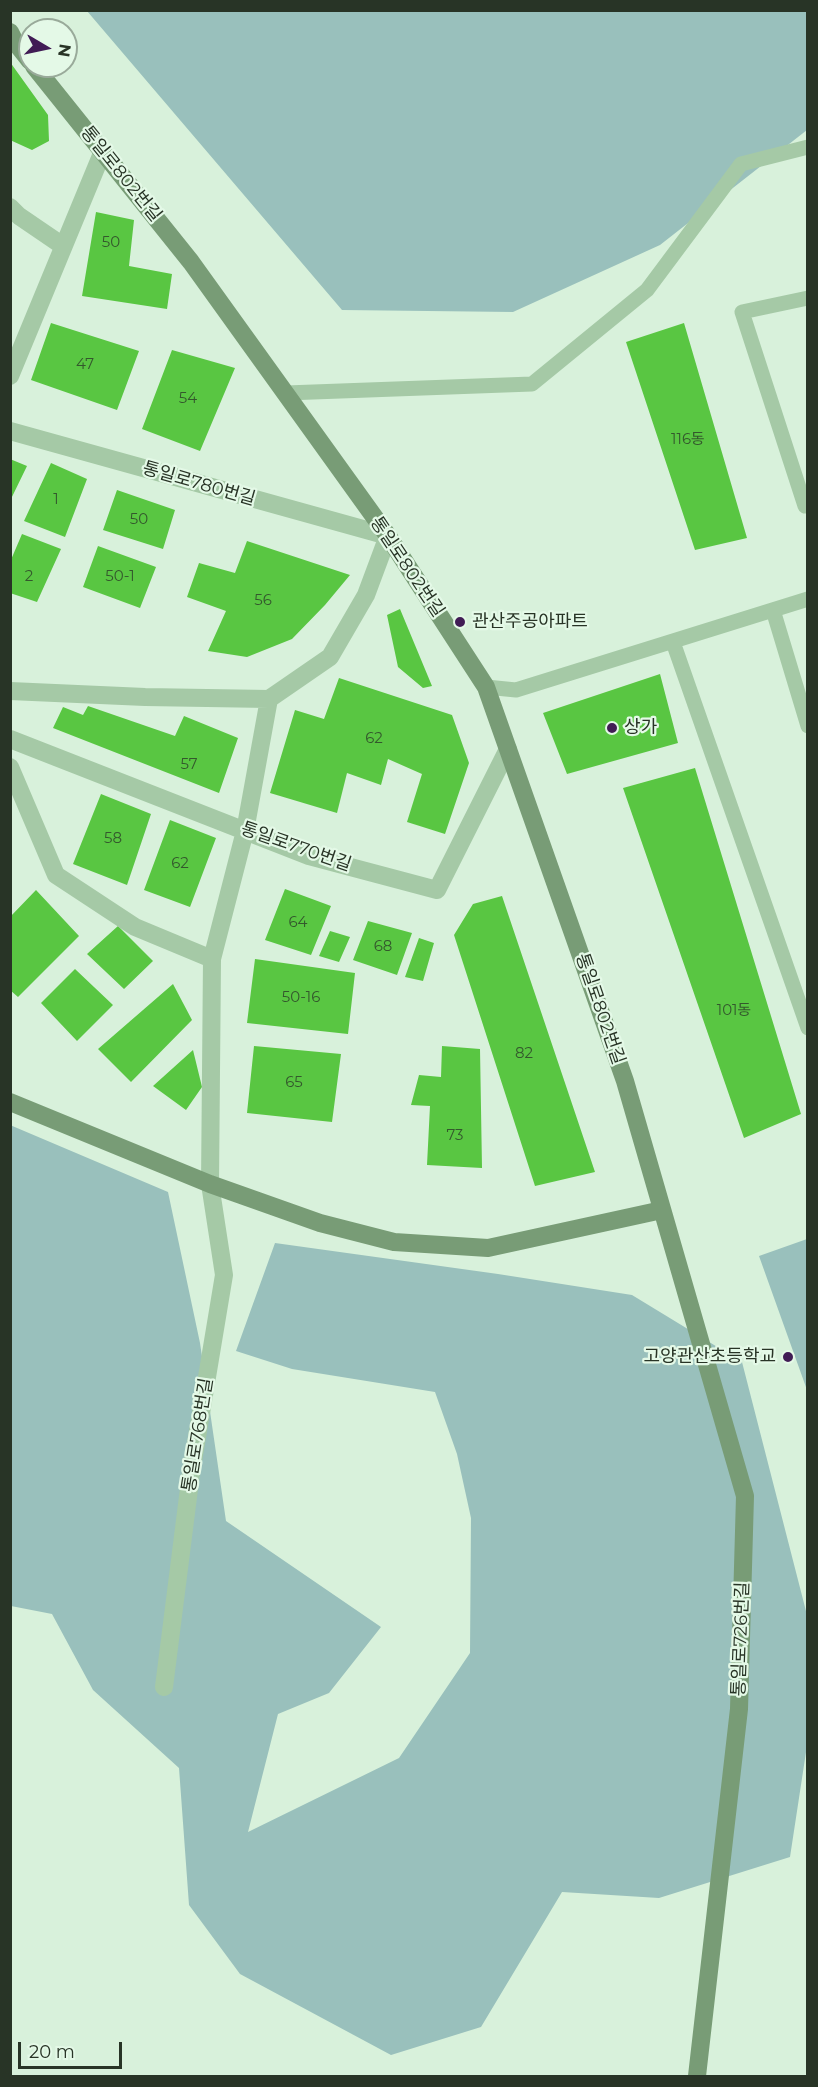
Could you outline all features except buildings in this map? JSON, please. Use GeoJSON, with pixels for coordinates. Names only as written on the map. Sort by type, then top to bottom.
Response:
{"type":"FeatureCollection","features":[{"type":"Feature","properties":{"kind":"street"},"geometry":{"type":"LineString","coordinates":[[10,32],[18,46]]}},
{"type":"Feature","properties":{"kind":"street","name":"통일로802번길"},"geometry":{"type":"LineString","coordinates":[[44,78],[191,262],[388,536],[486,687],[625,1081],[662,1210]]}},
{"type":"Feature","properties":{"kind":"street"},"geometry":{"type":"LineString","coordinates":[[10,376],[103,151]]}},
{"type":"Feature","properties":{"kind":"street"},"geometry":{"type":"LineString","coordinates":[[10,207],[18,216],[63,246]]}},
{"type":"Feature","properties":{"kind":"street","name":"통일로780번길"},"geometry":{"type":"LineString","coordinates":[[10,431],[388,536]]}},
{"type":"Feature","properties":{"kind":"street"},"geometry":{"type":"LineString","coordinates":[[10,691],[145,697],[269,699],[330,657],[366,595],[388,536]]}},
{"type":"Feature","properties":{"kind":"street","name":"통일로768번길"},"geometry":{"type":"LineString","coordinates":[[164,1687],[191,1473],[224,1275],[210,1184],[212,959],[245,831],[269,699]]}},
{"type":"Feature","properties":{"kind":"street","name":"통일로770번길"},"geometry":{"type":"LineString","coordinates":[[10,739],[309,856],[437,890],[508,749]]}},
{"type":"Feature","properties":{"kind":"street"},"geometry":{"type":"LineString","coordinates":[[10,767],[56,875],[135,927],[212,959]]}},
{"type":"Feature","properties":{"kind":"street"},"geometry":{"type":"LineString","coordinates":[[10,1101],[210,1184],[320,1223],[394,1242],[488,1248],[662,1210]]}},
{"type":"Feature","properties":{"kind":"street","name":"통일로726번길"},"geometry":{"type":"LineString","coordinates":[[662,1210],[745,1496],[739,1709],[697,2076]]}},
{"type":"Feature","properties":{"kind":"lane"},"geometry":{"type":"LineString","coordinates":[[286,393],[532,384],[647,290],[741,164],[807,147]]}},
{"type":"Feature","properties":{"kind":"lane"},"geometry":{"type":"LineString","coordinates":[[807,298],[742,312],[805,506],[807,506]]}},
{"type":"Feature","properties":{"kind":"lane"},"geometry":{"type":"LineString","coordinates":[[486,687],[516,690],[807,599]]}},
{"type":"Feature","properties":{"kind":"lane"},"geometry":{"type":"LineString","coordinates":[[773,610],[807,726]]}},
{"type":"Feature","properties":{"kind":"lane"},"geometry":{"type":"LineString","coordinates":[[673,642],[807,1028]]}},
{"type":"Feature","properties":{"kind":"shaded area"},"geometry":{"type":"Polygon","coordinates":[[[87,11],[807,11],[807,130],[660,245],[513,312],[342,310],[87,11]]]}},
{"type":"Feature","properties":{"kind":"shaded area"},"geometry":{"type":"Polygon","coordinates":[[[10,1125],[168,1192],[200,1343],[226,1521],[381,1627],[329,1693],[278,1714],[248,1832],[399,1758],[470,1653],[471,1518],[457,1454],[435,1392],[292,1369],[236,1351],[275,1243],[632,1295],[742,1362],[807,1615],[808,1739],[790,1857],[659,1898],[562,1892],[481,2027],[391,2055],[240,1974],[189,1905],[179,1768],[93,1690],[52,1614],[11,1606],[10,1125]]]}},
{"type":"Feature","properties":{"kind":"shaded area"},"geometry":{"type":"Polygon","coordinates":[[[808,1239],[807,1390],[759,1256],[808,1239]]]}},
{"type":"Feature","properties":{"kind":"place","name":"관산주공아파트"},"geometry":{"type":"Point","coordinates":[460,622]}},
{"type":"Feature","properties":{"kind":"place","name":"상가"},"geometry":{"type":"Point","coordinates":[612,728]}},
{"type":"Feature","properties":{"kind":"place","name":"고양관산초등학교"},"geometry":{"type":"Point","coordinates":[788,1357]}}]}
